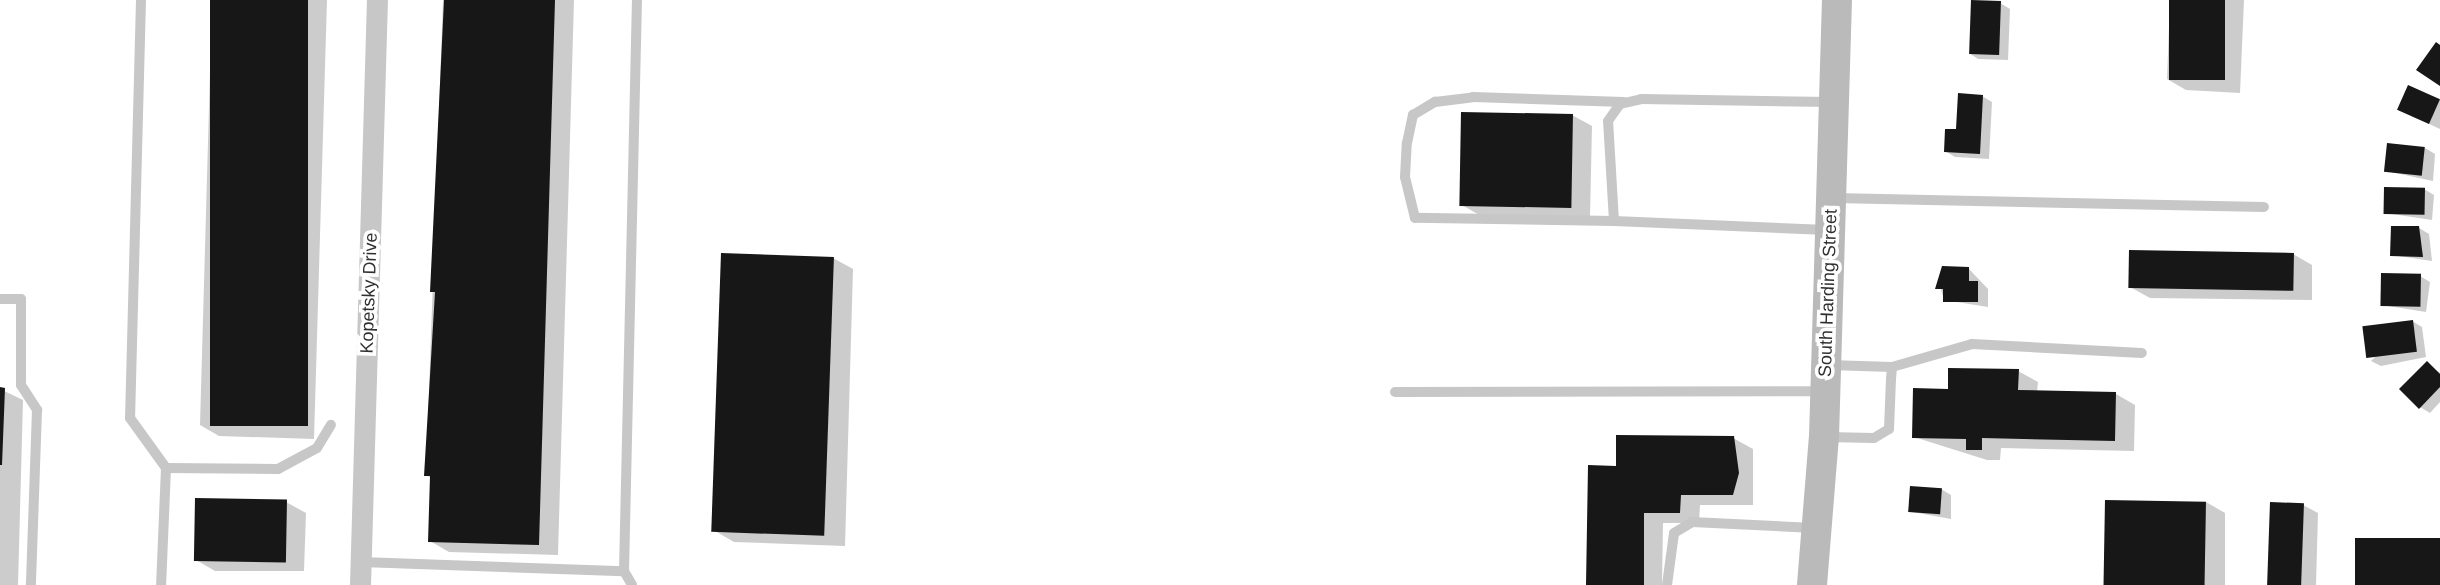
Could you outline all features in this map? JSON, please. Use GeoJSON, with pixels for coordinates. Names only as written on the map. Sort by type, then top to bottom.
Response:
{"type":"FeatureCollection","features":[{"type":"Feature","properties":{"kind":"street","name":"Kopetsky Drive"},"geometry":{"type":"LineString","coordinates":[[360,585],[377,0]]}},
{"type":"Feature","properties":{"kind":"street","name":"South Harding Street"},"geometry":{"type":"LineString","coordinates":[[1812,585],[1814,528],[1824,437],[1837,0]]}},
{"type":"Feature","properties":{"kind":"lane"},"geometry":{"type":"LineString","coordinates":[[141,0],[130,418],[166,468],[161,585]]}},
{"type":"Feature","properties":{"kind":"lane"},"geometry":{"type":"LineString","coordinates":[[632,585],[624,571],[637,0]]}},
{"type":"Feature","properties":{"kind":"lane"},"geometry":{"type":"LineString","coordinates":[[1830,230],[1614,221],[1415,218],[1405,177],[1407,144],[1413,115],[1435,102],[1473,97],[1627,102],[1834,103]]}},
{"type":"Feature","properties":{"kind":"lane"},"geometry":{"type":"LineString","coordinates":[[1614,221],[1608,121],[1627,102]]}},
{"type":"Feature","properties":{"kind":"lane"},"geometry":{"type":"LineString","coordinates":[[1831,198],[2264,207]]}},
{"type":"Feature","properties":{"kind":"lane"},"geometry":{"type":"LineString","coordinates":[[0,299],[21,299],[21,385],[37,410],[31,585]]}},
{"type":"Feature","properties":{"kind":"lane"},"geometry":{"type":"LineString","coordinates":[[1395,392],[1826,378],[1892,367],[1972,344],[2142,353]]}},
{"type":"Feature","properties":{"kind":"lane"},"geometry":{"type":"LineString","coordinates":[[1824,437],[1874,438],[1889,429],[1892,367]]}},
{"type":"Feature","properties":{"kind":"lane"},"geometry":{"type":"LineString","coordinates":[[166,468],[278,469],[317,448],[331,425]]}},
{"type":"Feature","properties":{"kind":"lane"},"geometry":{"type":"LineString","coordinates":[[1667,585],[1674,533],[1692,522],[1814,528]]}},
{"type":"Feature","properties":{"kind":"lane"},"geometry":{"type":"LineString","coordinates":[[361,562],[624,571]]}},
{"type":"Feature","properties":{"kind":"building"},"geometry":{"type":"Polygon","coordinates":[[[210,0],[308,0],[308,426],[210,426],[210,0]]]}},
{"type":"Feature","properties":{"kind":"building"},"geometry":{"type":"Polygon","coordinates":[[[444,0],[555,0],[539,545],[428,542],[430,476],[424,476],[435,292],[430,292],[444,0]]]}},
{"type":"Feature","properties":{"kind":"building"},"geometry":{"type":"Polygon","coordinates":[[[1971,0],[2001,1],[1999,55],[1969,54],[1971,0]]]}},
{"type":"Feature","properties":{"kind":"building"},"geometry":{"type":"Polygon","coordinates":[[[2169,0],[2225,0],[2225,80],[2169,80],[2169,0]]]}},
{"type":"Feature","properties":{"kind":"building"},"geometry":{"type":"Polygon","coordinates":[[[2436,42],[2440,45],[2440,86],[2416,70],[2436,42]]]}},
{"type":"Feature","properties":{"kind":"building"},"geometry":{"type":"Polygon","coordinates":[[[2408,85],[2440,99],[2429,124],[2397,110],[2408,85]]]}},
{"type":"Feature","properties":{"kind":"building"},"geometry":{"type":"Polygon","coordinates":[[[1958,93],[1983,95],[1980,154],[1944,152],[1945,129],[1956,129],[1958,93]]]}},
{"type":"Feature","properties":{"kind":"building"},"geometry":{"type":"Polygon","coordinates":[[[1461,112],[1573,114],[1571,208],[1459,206],[1461,112]]]}},
{"type":"Feature","properties":{"kind":"building"},"geometry":{"type":"Polygon","coordinates":[[[2387,143],[2425,147],[2422,176],[2384,172],[2387,143]]]}},
{"type":"Feature","properties":{"kind":"building"},"geometry":{"type":"Polygon","coordinates":[[[2384,187],[2425,188],[2425,215],[2384,214],[2384,187]]]}},
{"type":"Feature","properties":{"kind":"building"},"geometry":{"type":"Polygon","coordinates":[[[2391,226],[2419,226],[2423,257],[2390,256],[2391,226]]]}},
{"type":"Feature","properties":{"kind":"building"},"geometry":{"type":"Polygon","coordinates":[[[2129,250],[2294,253],[2293,291],[2128,288],[2129,250]]]}},
{"type":"Feature","properties":{"kind":"building"},"geometry":{"type":"Polygon","coordinates":[[[721,253],[834,257],[824,536],[711,532],[721,253]]]}},
{"type":"Feature","properties":{"kind":"building"},"geometry":{"type":"Polygon","coordinates":[[[1942,266],[1969,267],[1969,281],[1978,281],[1978,302],[1943,302],[1943,289],[1935,289],[1942,266]]]}},
{"type":"Feature","properties":{"kind":"building"},"geometry":{"type":"Polygon","coordinates":[[[2381,273],[2421,274],[2420,307],[2380,306],[2381,273]]]}},
{"type":"Feature","properties":{"kind":"building"},"geometry":{"type":"Polygon","coordinates":[[[2413,320],[2417,352],[2366,358],[2362,326],[2413,320]]]}},
{"type":"Feature","properties":{"kind":"building"},"geometry":{"type":"Polygon","coordinates":[[[2427,361],[2440,374],[2440,387],[2419,409],[2399,389],[2427,361]]]}},
{"type":"Feature","properties":{"kind":"building"},"geometry":{"type":"Polygon","coordinates":[[[1948,368],[2019,369],[2018,390],[2116,392],[2115,441],[1982,438],[1982,450],[1966,450],[1966,439],[1912,438],[1913,388],[1948,389],[1948,368]]]}},
{"type":"Feature","properties":{"kind":"building"},"geometry":{"type":"Polygon","coordinates":[[[0,387],[5,388],[2,465],[0,465],[0,387]]]}},
{"type":"Feature","properties":{"kind":"building"},"geometry":{"type":"Polygon","coordinates":[[[1616,435],[1734,436],[1739,473],[1733,495],[1681,495],[1680,513],[1644,513],[1644,585],[1586,585],[1588,465],[1616,466],[1616,435]]]}},
{"type":"Feature","properties":{"kind":"building"},"geometry":{"type":"Polygon","coordinates":[[[1910,486],[1942,488],[1940,514],[1908,512],[1910,486]]]}},
{"type":"Feature","properties":{"kind":"building"},"geometry":{"type":"Polygon","coordinates":[[[195,498],[287,500],[286,563],[194,561],[195,498]]]}},
{"type":"Feature","properties":{"kind":"building"},"geometry":{"type":"Polygon","coordinates":[[[2105,500],[2206,502],[2205,585],[2104,585],[2105,500]]]}},
{"type":"Feature","properties":{"kind":"building"},"geometry":{"type":"Polygon","coordinates":[[[2270,502],[2304,503],[2301,585],[2267,585],[2270,502]]]}},
{"type":"Feature","properties":{"kind":"building"},"geometry":{"type":"Polygon","coordinates":[[[2355,538],[2440,538],[2440,585],[2355,585],[2355,538]]]}}]}
